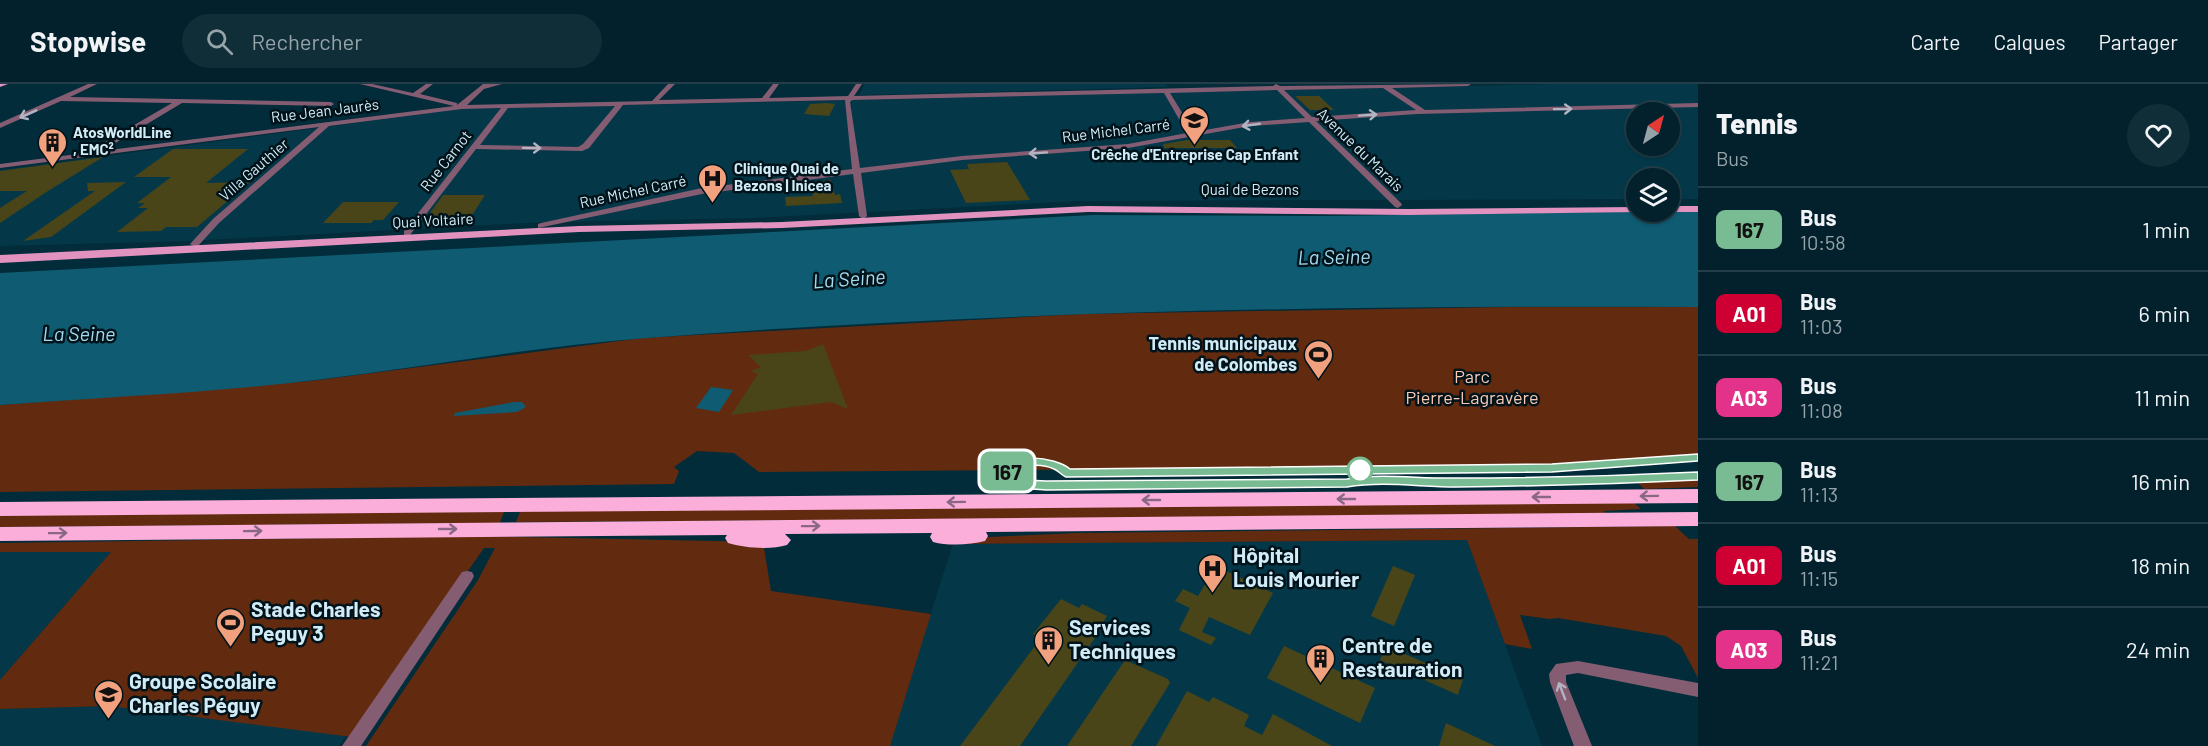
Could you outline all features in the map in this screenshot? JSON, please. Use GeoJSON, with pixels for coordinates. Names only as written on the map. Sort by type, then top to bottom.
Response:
{"type":"FeatureCollection","features":[{"type":"Feature","properties":{"kind":"highway"},"geometry":{"type":"LineString","coordinates":[[0,509],[1698,496]]}},
{"type":"Feature","properties":{"kind":"highway"},"geometry":{"type":"LineString","coordinates":[[0,534],[1698,519]]}},
{"type":"Feature","properties":{"kind":"highway"},"geometry":{"type":"LineString","coordinates":[[940,537],[1060,531],[1066,524]]}},
{"type":"Feature","properties":{"kind":"highway"},"geometry":{"type":"LineString","coordinates":[[618,528],[626,534],[780,540]]}},
{"type":"Feature","properties":{"kind":"main road"},"geometry":{"type":"LineString","coordinates":[[0,86],[4,84]]}},
{"type":"Feature","properties":{"kind":"main road","name":"Quai de Bezons"},"geometry":{"type":"LineString","coordinates":[[865,218],[1068,205],[1450,205],[1626,202]]}},
{"type":"Feature","properties":{"kind":"main road"},"geometry":{"type":"LineString","coordinates":[[1680,202],[1698,202]]}},
{"type":"Feature","properties":{"kind":"main road"},"geometry":{"type":"LineString","coordinates":[[1374,212],[1398,205],[1429,212]]}},
{"type":"Feature","properties":{"kind":"main road","name":"Quai de Bezons"},"geometry":{"type":"LineString","coordinates":[[865,218],[890,219],[1088,209],[1374,212],[1626,210]]}},
{"type":"Feature","properties":{"kind":"main road"},"geometry":{"type":"LineString","coordinates":[[1680,209],[1698,209]]}},
{"type":"Feature","properties":{"kind":"main road","name":"Quai Voltaire"},"geometry":{"type":"LineString","coordinates":[[0,250],[541,226],[865,218]]}},
{"type":"Feature","properties":{"kind":"main road","name":"Quai Voltaire"},"geometry":{"type":"LineString","coordinates":[[0,259],[579,229],[846,221],[865,218]]}},
{"type":"Feature","properties":{"kind":"street"},"geometry":{"type":"LineString","coordinates":[[0,126],[94,84]]}},
{"type":"Feature","properties":{"kind":"street"},"geometry":{"type":"LineString","coordinates":[[363,84],[462,107],[465,100],[484,86],[499,84]]}},
{"type":"Feature","properties":{"kind":"street"},"geometry":{"type":"LineString","coordinates":[[415,95],[430,84]]}},
{"type":"Feature","properties":{"kind":"street"},"geometry":{"type":"LineString","coordinates":[[657,84],[671,84]]}},
{"type":"Feature","properties":{"kind":"street"},"geometry":{"type":"LineString","coordinates":[[654,102],[671,84]]}},
{"type":"Feature","properties":{"kind":"street"},"geometry":{"type":"LineString","coordinates":[[764,100],[776,84]]}},
{"type":"Feature","properties":{"kind":"street"},"geometry":{"type":"LineString","coordinates":[[859,84],[848,98],[858,172],[856,178],[865,218]]}},
{"type":"Feature","properties":{"kind":"street","name":"Rue Jean Jaurès"},"geometry":{"type":"LineString","coordinates":[[0,166],[462,107],[1166,91],[1175,87],[1468,84]]}},
{"type":"Feature","properties":{"kind":"street","name":"Avenue du Marais"},"geometry":{"type":"LineString","coordinates":[[1276,86],[1398,205]]}},
{"type":"Feature","properties":{"kind":"street"},"geometry":{"type":"LineString","coordinates":[[1385,86],[1424,112]]}},
{"type":"Feature","properties":{"kind":"street"},"geometry":{"type":"LineString","coordinates":[[78,91],[141,94]]}},
{"type":"Feature","properties":{"kind":"street"},"geometry":{"type":"LineString","coordinates":[[1166,91],[1192,135]]}},
{"type":"Feature","properties":{"kind":"street"},"geometry":{"type":"LineString","coordinates":[[60,99],[331,104]]}},
{"type":"Feature","properties":{"kind":"street"},"geometry":{"type":"LineString","coordinates":[[90,154],[180,102]]}},
{"type":"Feature","properties":{"kind":"street"},"geometry":{"type":"LineString","coordinates":[[473,147],[579,149],[586,146],[621,103]]}},
{"type":"Feature","properties":{"kind":"street","name":"Rue Carnot"},"geometry":{"type":"LineString","coordinates":[[407,233],[507,105]]}},
{"type":"Feature","properties":{"kind":"street","name":"Rue Michel Carré"},"geometry":{"type":"LineString","coordinates":[[541,226],[702,191],[962,158],[1104,149],[1250,124],[1310,118],[1424,112],[1698,105]]}},
{"type":"Feature","properties":{"kind":"street","name":"Villa Gauthier"},"geometry":{"type":"LineString","coordinates":[[197,240],[327,124]]}},
{"type":"Feature","properties":{"kind":"street"},"geometry":{"type":"LineString","coordinates":[[351,746],[467,576]]}},
{"type":"Feature","properties":{"kind":"street"},"geometry":{"type":"LineString","coordinates":[[1583,746],[1558,682],[1557,674],[1562,669],[1578,667],[1698,690]]}},
{"type":"Feature","properties":{"kind":"shaded area"},"geometry":{"type":"Polygon","coordinates":[[[865,84],[1166,84],[1168,87],[859,95],[865,84]]]}},
{"type":"Feature","properties":{"kind":"shaded area"},"geometry":{"type":"Polygon","coordinates":[[[1553,84],[1698,84],[1698,199],[1680,199],[1680,168],[1626,168],[1626,199],[1078,201],[753,218],[545,222],[187,241],[0,246],[0,170],[462,109],[1553,84]]]}},
{"type":"Feature","properties":{"kind":"shaded area","name":"Hôpital Louis Mourier"},"geometry":{"type":"Polygon","coordinates":[[[1467,540],[1542,746],[888,746],[953,544],[1467,540]]]}},
{"type":"Feature","properties":{"kind":"shaded area"},"geometry":{"type":"Polygon","coordinates":[[[112,551],[0,680],[0,552],[112,551]]]}},
{"type":"Feature","properties":{"kind":"shaded area","name":"Groupe Scolaire Charles Péguy"},"geometry":{"type":"Polygon","coordinates":[[[109,706],[346,736],[339,746],[0,746],[0,709],[109,706]]]}},
{"type":"Feature","properties":{"kind":"green space","name":"Parc Pierre-Lagravère"},"geometry":{"type":"Polygon","coordinates":[[[1508,307],[1698,307],[1698,457],[1571,466],[759,472],[734,453],[697,451],[674,467],[679,471],[674,484],[0,492],[0,405],[311,381],[642,338],[1081,314],[1508,307]]]}},
{"type":"Feature","properties":{"kind":"green space"},"geometry":{"type":"Polygon","coordinates":[[[1698,479],[1698,487],[1644,489],[1636,481],[1698,479]]]}},
{"type":"Feature","properties":{"kind":"green space"},"geometry":{"type":"Polygon","coordinates":[[[1632,501],[1641,509],[1604,511],[1606,515],[516,522],[521,509],[1632,501]]]}},
{"type":"Feature","properties":{"kind":"green space"},"geometry":{"type":"Polygon","coordinates":[[[505,509],[500,523],[0,527],[0,515],[505,509]]]}},
{"type":"Feature","properties":{"kind":"green space"},"geometry":{"type":"Polygon","coordinates":[[[1675,526],[1689,539],[1698,539],[1698,678],[1681,646],[1666,636],[1558,618],[1520,615],[1532,649],[1505,644],[1467,540],[953,544],[966,538],[1077,533],[1675,526]]]}},
{"type":"Feature","properties":{"kind":"green space"},"geometry":{"type":"Polygon","coordinates":[[[475,536],[763,542],[771,591],[931,614],[890,746],[366,746],[478,580],[495,548],[484,548],[352,737],[109,706],[0,709],[0,680],[111,552],[0,552],[0,543],[475,536]]]}},
{"type":"Feature","properties":{"kind":"water","name":"La Seine"},"geometry":{"type":"Polygon","coordinates":[[[1680,211],[1698,211],[1698,307],[1303,309],[909,321],[647,338],[522,351],[277,384],[198,392],[0,405],[0,273],[1093,215],[1328,216],[1626,212],[1626,222],[1680,222],[1680,211]]]}},
{"type":"Feature","properties":{"kind":"water"},"geometry":{"type":"Polygon","coordinates":[[[711,387],[733,390],[719,412],[696,408],[711,387]]]}},
{"type":"Feature","properties":{"kind":"water"},"geometry":{"type":"Polygon","coordinates":[[[522,402],[526,407],[517,412],[454,416],[455,413],[522,402]]]}},
{"type":"Feature","properties":{"kind":"building"},"geometry":{"type":"Polygon","coordinates":[[[1295,96],[1319,96],[1334,110],[1310,110],[1295,96]]]}},
{"type":"Feature","properties":{"kind":"building"},"geometry":{"type":"Polygon","coordinates":[[[810,104],[835,104],[829,116],[804,114],[810,104]]]}},
{"type":"Feature","properties":{"kind":"building"},"geometry":{"type":"Polygon","coordinates":[[[1188,140],[1230,140],[1237,148],[1164,148],[1163,144],[1188,140]]]}},
{"type":"Feature","properties":{"kind":"building"},"geometry":{"type":"Polygon","coordinates":[[[173,149],[248,149],[206,183],[250,182],[197,227],[166,227],[161,231],[117,232],[148,208],[138,208],[145,203],[137,203],[171,177],[134,177],[173,149]]]}},
{"type":"Feature","properties":{"kind":"building"},"geometry":{"type":"Polygon","coordinates":[[[103,157],[0,223],[0,208],[27,191],[0,191],[0,171],[103,157]]]}},
{"type":"Feature","properties":{"kind":"building"},"geometry":{"type":"Polygon","coordinates":[[[1007,162],[1030,200],[966,203],[950,170],[969,169],[967,164],[1007,162]]]}},
{"type":"Feature","properties":{"kind":"building"},"geometry":{"type":"Polygon","coordinates":[[[831,180],[835,195],[840,194],[842,203],[786,206],[785,197],[813,196],[810,182],[831,180]]]}},
{"type":"Feature","properties":{"kind":"building"},"geometry":{"type":"Polygon","coordinates":[[[126,182],[51,237],[23,241],[95,191],[88,191],[87,183],[126,182]]]}},
{"type":"Feature","properties":{"kind":"building"},"geometry":{"type":"Polygon","coordinates":[[[443,195],[485,195],[469,220],[425,220],[443,195]]]}},
{"type":"Feature","properties":{"kind":"building"},"geometry":{"type":"Polygon","coordinates":[[[343,202],[399,202],[383,220],[374,220],[371,223],[323,223],[343,202]]]}},
{"type":"Feature","properties":{"kind":"building"},"geometry":{"type":"Polygon","coordinates":[[[823,344],[848,409],[831,402],[731,415],[758,374],[751,371],[761,367],[748,355],[806,351],[823,344]]]}},
{"type":"Feature","properties":{"kind":"building"},"geometry":{"type":"Polygon","coordinates":[[[1216,566],[1273,593],[1250,635],[1209,617],[1202,632],[1216,638],[1211,645],[1179,630],[1190,608],[1175,601],[1183,589],[1198,596],[1216,566]]]}},
{"type":"Feature","properties":{"kind":"building"},"geometry":{"type":"Polygon","coordinates":[[[1393,566],[1415,575],[1394,626],[1371,616],[1393,566]]]}},
{"type":"Feature","properties":{"kind":"building","name":"Services Techniques"},"geometry":{"type":"Polygon","coordinates":[[[1061,599],[1079,608],[1082,604],[1107,616],[1104,621],[1106,622],[1020,746],[960,746],[1041,638],[1033,634],[1061,599]]]}},
{"type":"Feature","properties":{"kind":"building","name":"Centre de Restauration"},"geometry":{"type":"Polygon","coordinates":[[[1284,646],[1375,688],[1360,723],[1267,678],[1284,646]]]}},
{"type":"Feature","properties":{"kind":"building"},"geometry":{"type":"Polygon","coordinates":[[[1386,646],[1463,679],[1458,695],[1380,660],[1386,646]]]}},
{"type":"Feature","properties":{"kind":"building"},"geometry":{"type":"Polygon","coordinates":[[[1125,660],[1168,679],[1170,683],[1131,746],[1067,746],[1125,660]]]}},
{"type":"Feature","properties":{"kind":"building"},"geometry":{"type":"Polygon","coordinates":[[[1187,691],[1209,702],[1213,697],[1249,715],[1244,726],[1262,735],[1273,714],[1332,746],[1156,746],[1187,691]]]}},
{"type":"Feature","properties":{"kind":"building"},"geometry":{"type":"Polygon","coordinates":[[[1446,723],[1495,746],[1439,746],[1446,723]]]}},
{"type":"Feature","properties":{"kind":"bus line","name":"167"},"geometry":{"type":"LineString","coordinates":[[1698,458],[1637,464],[1552,468],[1066,473],[1058,465],[1043,462],[1020,462],[1010,466],[1007,473],[1012,480],[1018,483],[1046,486],[1347,483],[1361,480],[1409,480],[1433,483],[1583,481],[1698,476]]}},
{"type":"Feature","properties":{"kind":"place","name":"Crêche d'Entreprise Cap Enfant"},"geometry":{"type":"Point","coordinates":[1195,146]}},
{"type":"Feature","properties":{"kind":"place","name":"AtosWorldLine , EMC²"},"geometry":{"type":"Point","coordinates":[52,168]}},
{"type":"Feature","properties":{"kind":"place","name":"Clinique Quai de Bezons | Inicea"},"geometry":{"type":"Point","coordinates":[713,204]}},
{"type":"Feature","properties":{"kind":"place","name":"Tennis municipaux de Colombes"},"geometry":{"type":"Point","coordinates":[1318,380]}},
{"type":"Feature","properties":{"kind":"place","name":"Hôpital Louis Mourier"},"geometry":{"type":"Point","coordinates":[1212,594]}},
{"type":"Feature","properties":{"kind":"place","name":"Stade Charles Peguy 3"},"geometry":{"type":"Point","coordinates":[230,648]}},
{"type":"Feature","properties":{"kind":"place","name":"Services Techniques"},"geometry":{"type":"Point","coordinates":[1048,666]}},
{"type":"Feature","properties":{"kind":"place","name":"Centre de Restauration"},"geometry":{"type":"Point","coordinates":[1321,684]}},
{"type":"Feature","properties":{"kind":"place","name":"Groupe Scolaire Charles Péguy"},"geometry":{"type":"Point","coordinates":[108,720]}}]}
